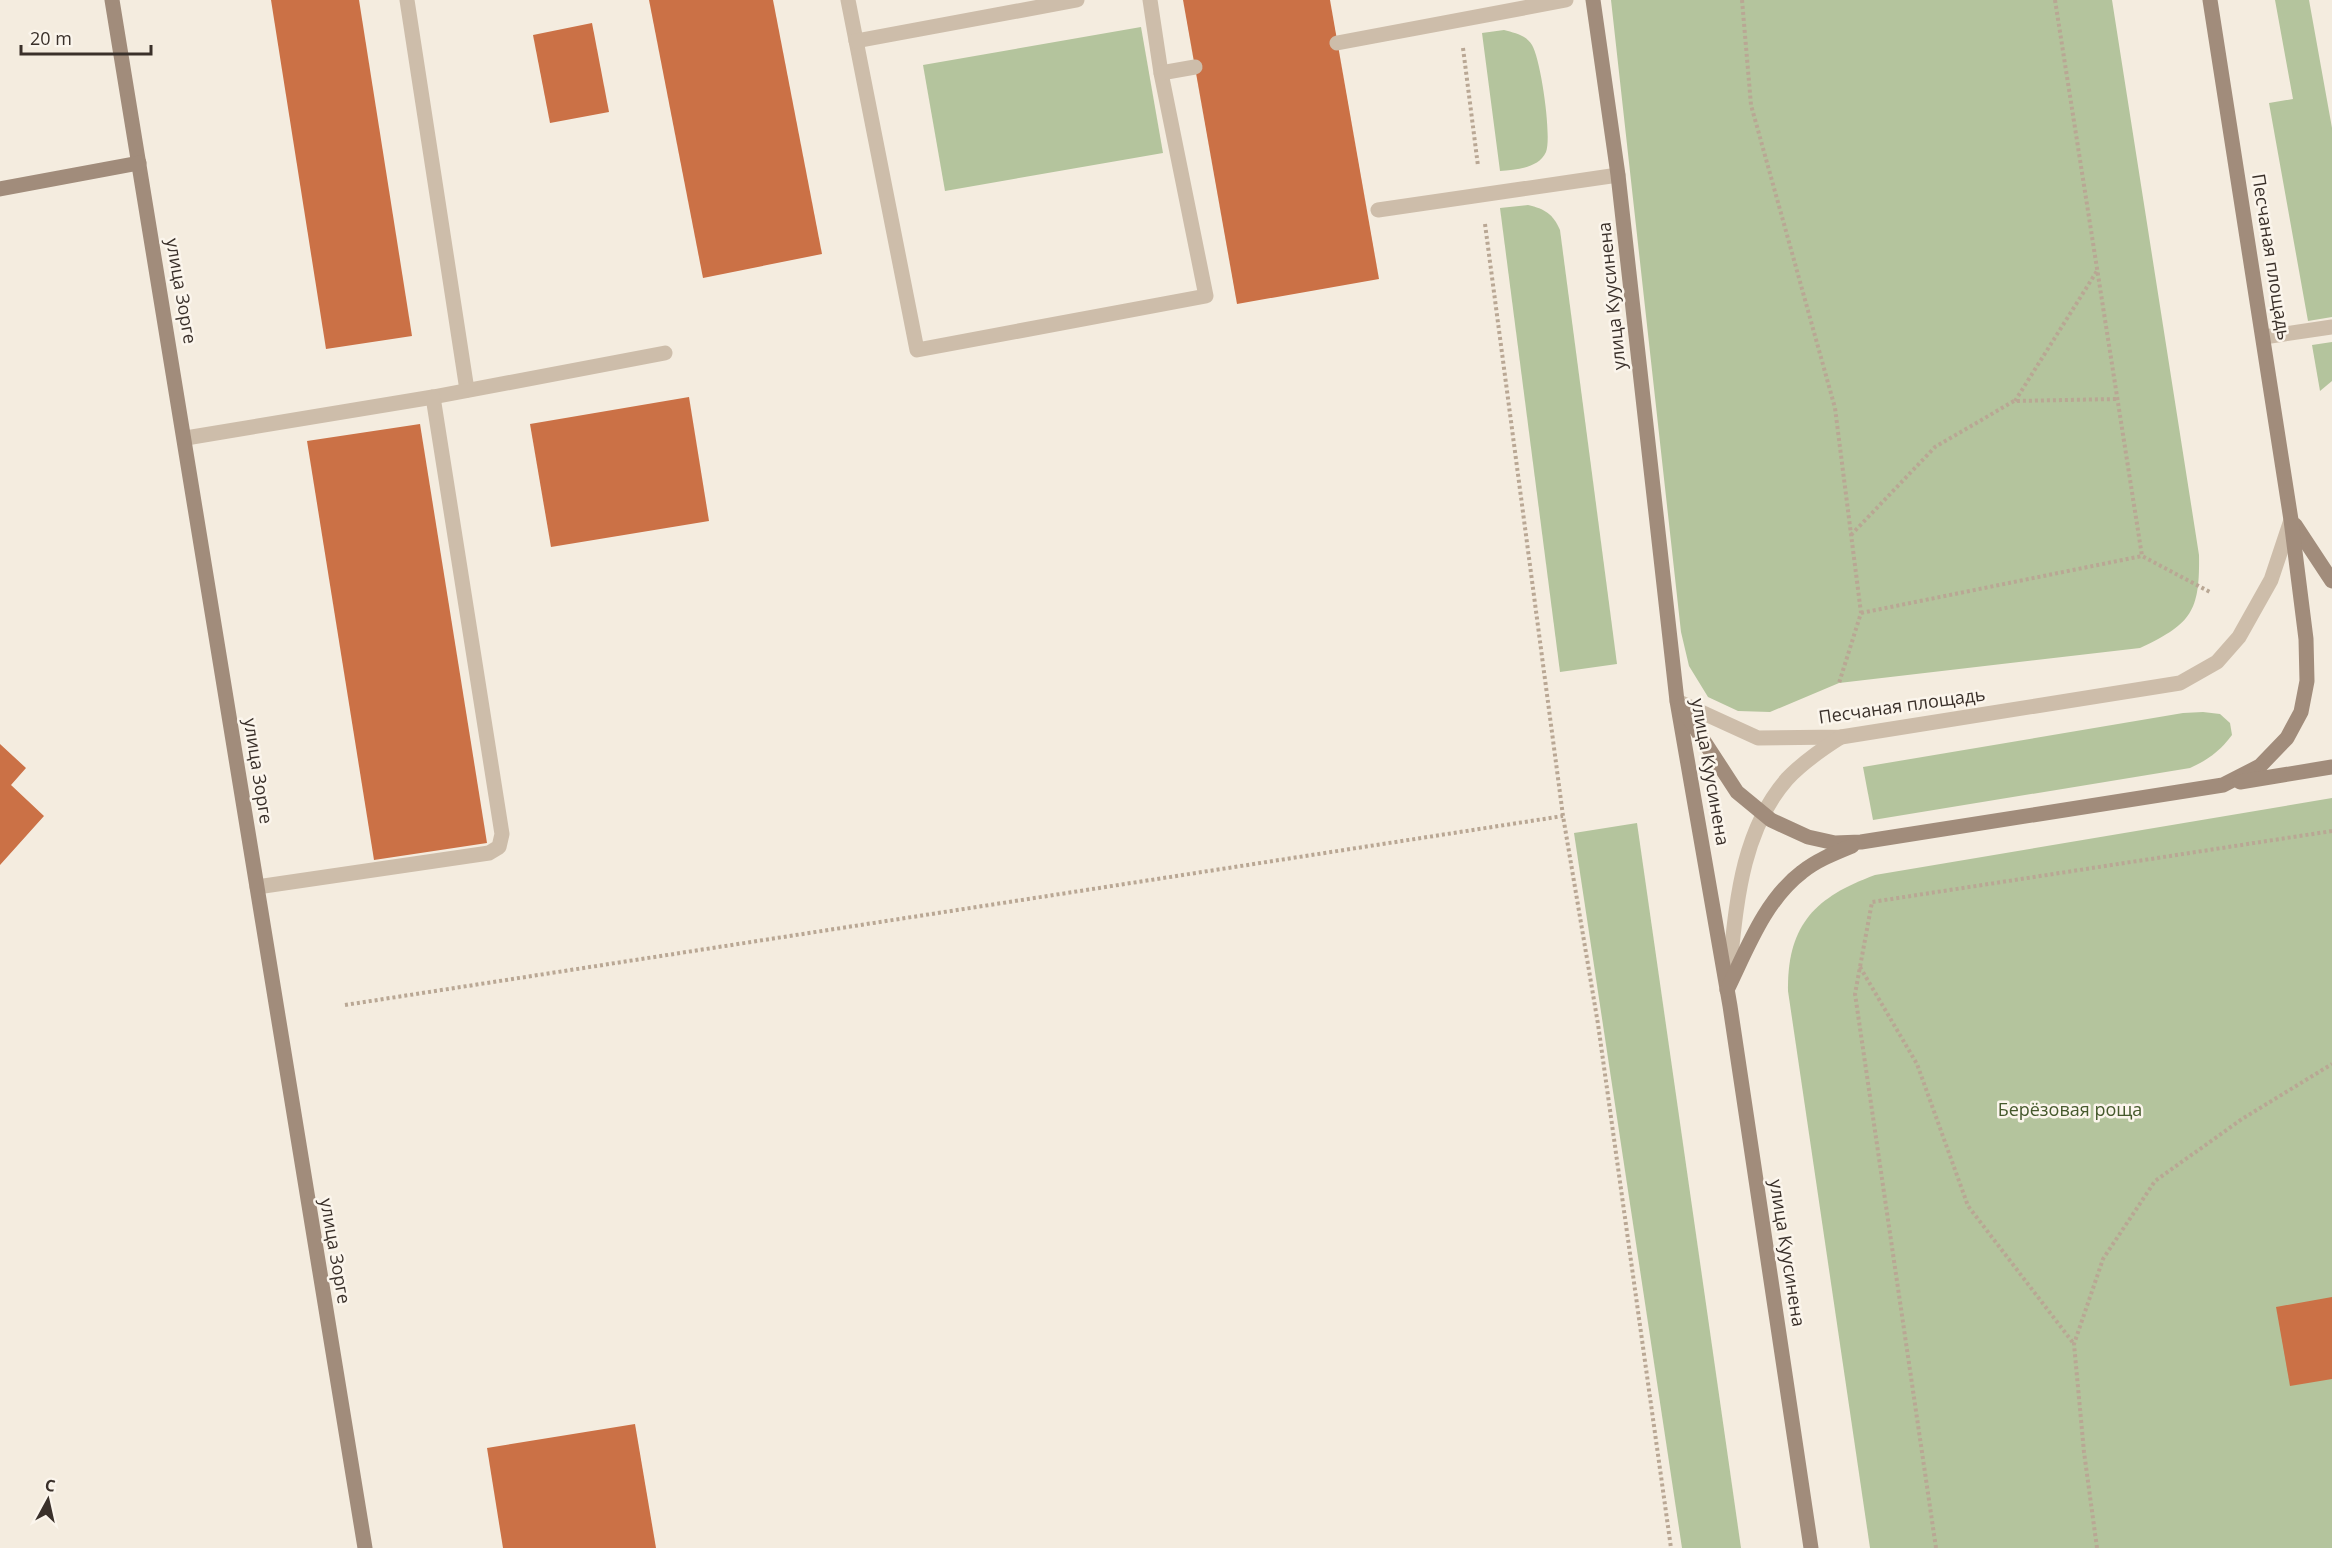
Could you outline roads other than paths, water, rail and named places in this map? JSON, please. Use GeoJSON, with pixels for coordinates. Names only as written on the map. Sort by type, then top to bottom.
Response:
{"type":"FeatureCollection","features":[{"type":"Feature","properties":{"kind":"main road","name":"улица Зорге"},"geometry":{"type":"LineString","coordinates":[[112,0],[186,438],[279,1032],[366,1548]]}},
{"type":"Feature","properties":{"kind":"main road","name":"улица Куусинена"},"geometry":{"type":"LineString","coordinates":[[1593,0],[1618,175],[1677,701],[1727,990],[1811,1548]]}},
{"type":"Feature","properties":{"kind":"main road","name":"Песчаная площадь"},"geometry":{"type":"LineString","coordinates":[[1677,701],[1737,792],[1771,820],[1808,837],[1835,843],[1861,842],[2223,784],[2260,766],[2287,738],[2301,712],[2307,681],[2306,639],[2292,520],[2210,0]]}},
{"type":"Feature","properties":{"kind":"main road"},"geometry":{"type":"LineString","coordinates":[[0,189],[140,163]]}},
{"type":"Feature","properties":{"kind":"main road"},"geometry":{"type":"LineString","coordinates":[[2292,520],[2332,581]]}},
{"type":"Feature","properties":{"kind":"main road"},"geometry":{"type":"LineString","coordinates":[[2223,784],[2332,767]]}},
{"type":"Feature","properties":{"kind":"main road","name":"Песчаная площадь"},"geometry":{"type":"LineString","coordinates":[[1727,990],[1760,923],[1778,897],[1802,872],[1830,855],[1861,842]]}},
{"type":"Feature","properties":{"kind":"street"},"geometry":{"type":"LineString","coordinates":[[407,0],[467,390]]}},
{"type":"Feature","properties":{"kind":"street"},"geometry":{"type":"LineString","coordinates":[[848,0],[917,350],[1206,296],[1161,73],[1150,0]]}},
{"type":"Feature","properties":{"kind":"street"},"geometry":{"type":"LineString","coordinates":[[856,41],[1077,0]]}},
{"type":"Feature","properties":{"kind":"street"},"geometry":{"type":"LineString","coordinates":[[1337,43],[1566,0]]}},
{"type":"Feature","properties":{"kind":"street"},"geometry":{"type":"LineString","coordinates":[[1161,73],[1195,68]]}},
{"type":"Feature","properties":{"kind":"street"},"geometry":{"type":"LineString","coordinates":[[1378,210],[1618,175]]}},
{"type":"Feature","properties":{"kind":"street"},"geometry":{"type":"LineString","coordinates":[[2264,337],[2332,327]]}},
{"type":"Feature","properties":{"kind":"street"},"geometry":{"type":"LineString","coordinates":[[186,438],[433,397],[666,353]]}},
{"type":"Feature","properties":{"kind":"street"},"geometry":{"type":"LineString","coordinates":[[257,887],[489,852],[499,847],[502,834],[433,397]]}},
{"type":"Feature","properties":{"kind":"street","name":"Песчаная площадь"},"geometry":{"type":"LineString","coordinates":[[1677,701],[1758,738],[1841,737],[2180,683],[2217,662],[2239,637],[2271,580],[2292,520]]}},
{"type":"Feature","properties":{"kind":"street"},"geometry":{"type":"LineString","coordinates":[[1727,990],[1738,890],[1750,846],[1764,814],[1786,780],[1815,754],[1841,737]]}},
{"type":"Feature","properties":{"kind":"park label","name":"Берёзовая роща"},"geometry":{"type":"Point","coordinates":[2070,1110]}}]}
